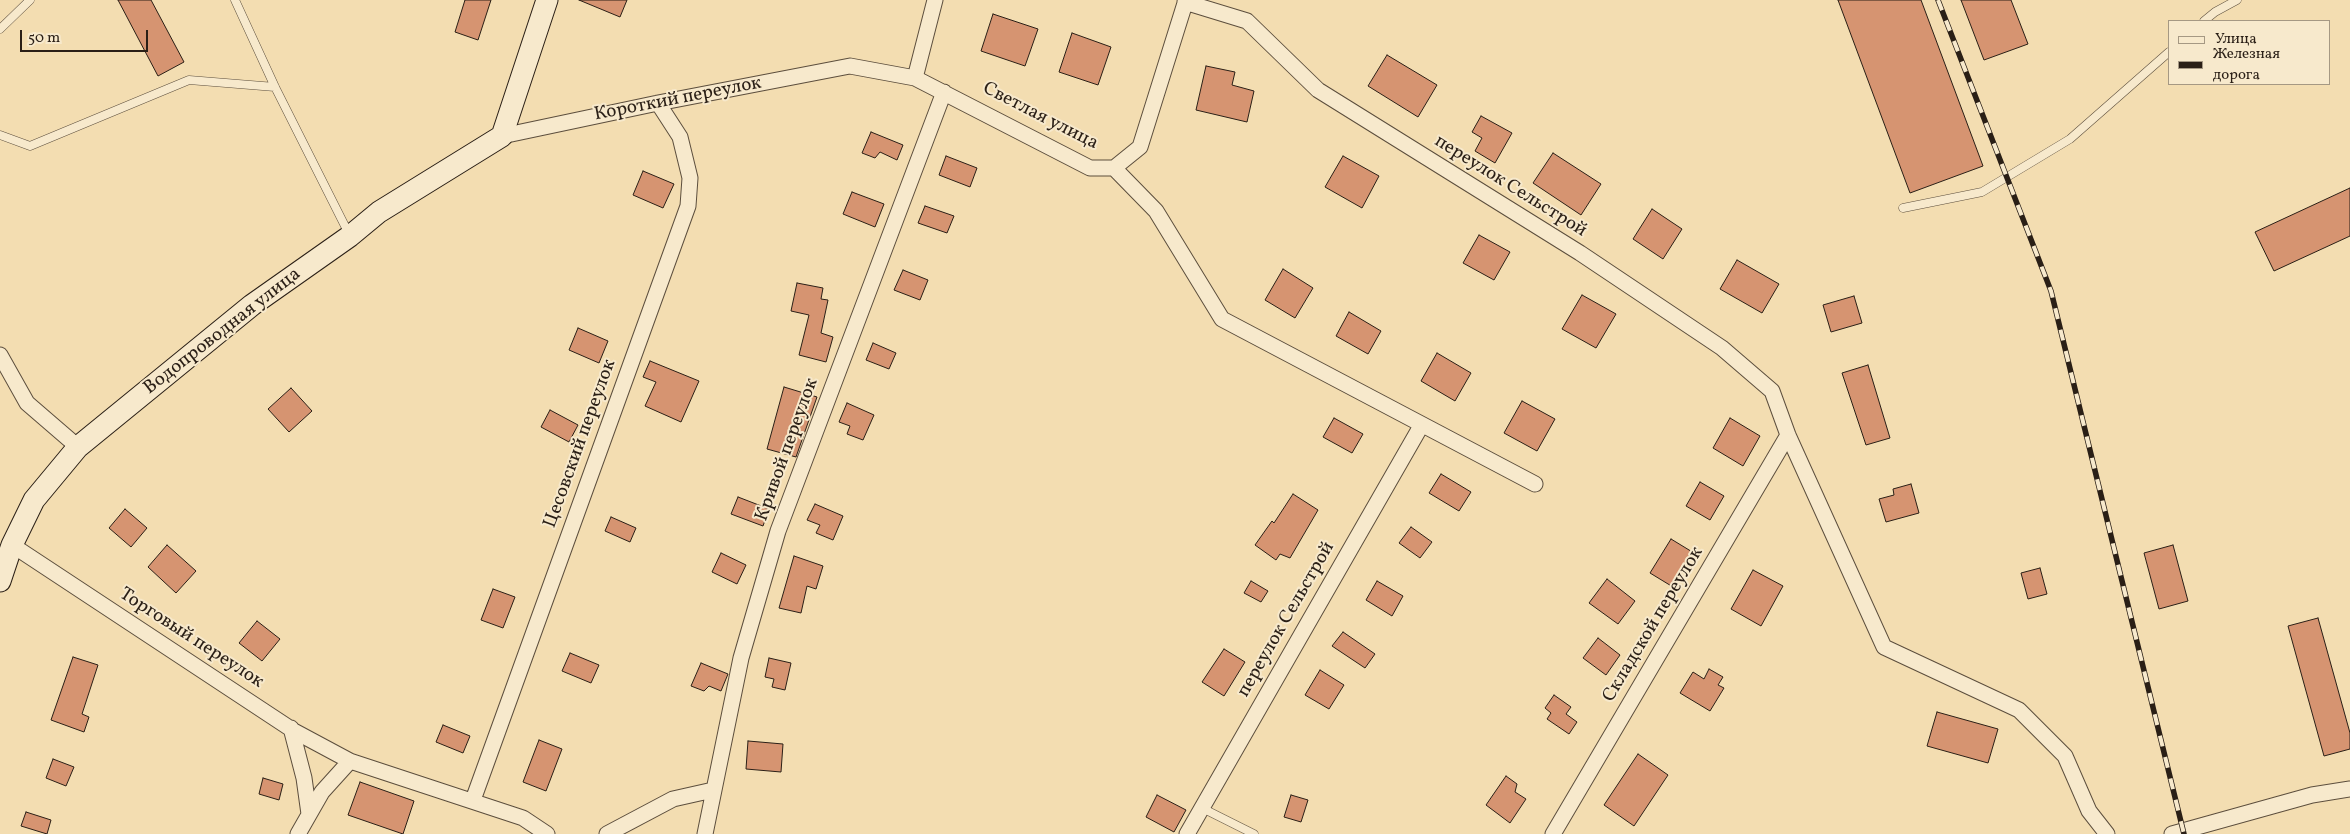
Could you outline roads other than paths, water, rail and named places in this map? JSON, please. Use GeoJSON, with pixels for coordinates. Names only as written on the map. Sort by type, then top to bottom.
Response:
{"type":"FeatureCollection","features":[{"type":"Feature","properties":{"kind":"street"},"geometry":{"type":"LineString","coordinates":[[502,136],[547,0]]}},
{"type":"Feature","properties":{"kind":"street"},"geometry":{"type":"LineString","coordinates":[[915,78],[935,0]]}},
{"type":"Feature","properties":{"kind":"street","name":"Светлая улица"},"geometry":{"type":"LineString","coordinates":[[915,78],[1090,168],[1114,168],[1140,147],[1185,1]]}},
{"type":"Feature","properties":{"kind":"street","name":"переулок Сельстрой"},"geometry":{"type":"LineString","coordinates":[[1185,1],[1247,21],[1318,90],[1580,254],[1722,348],[1772,391],[1788,435],[1884,647],[2020,710],[2064,756],[2089,811],[2107,834]]}},
{"type":"Feature","properties":{"kind":"street","name":"Короткий переулок"},"geometry":{"type":"LineString","coordinates":[[502,136],[658,103],[850,66],[915,78]]}},
{"type":"Feature","properties":{"kind":"street","name":"Кривой переулок"},"geometry":{"type":"LineString","coordinates":[[705,834],[741,658],[778,531],[944,92]]}},
{"type":"Feature","properties":{"kind":"street","name":"Цесовский переулок"},"geometry":{"type":"LineString","coordinates":[[473,800],[688,206],[690,178],[680,137],[658,103]]}},
{"type":"Feature","properties":{"kind":"street","name":"Водопроводная улица"},"geometry":{"type":"LineString","coordinates":[[0,581],[9,544],[34,500],[78,447],[252,305],[350,236],[380,212],[502,136]]}},
{"type":"Feature","properties":{"kind":"street"},"geometry":{"type":"LineString","coordinates":[[1114,168],[1156,211],[1222,320],[1421,426],[1536,484]]}},
{"type":"Feature","properties":{"kind":"street"},"geometry":{"type":"LineString","coordinates":[[0,355],[27,403],[78,447]]}},
{"type":"Feature","properties":{"kind":"street","name":"переулок Сельстрой"},"geometry":{"type":"LineString","coordinates":[[1187,834],[1421,426]]}},
{"type":"Feature","properties":{"kind":"street","name":"Складской переулок"},"geometry":{"type":"LineString","coordinates":[[1553,834],[1788,435]]}},
{"type":"Feature","properties":{"kind":"street","name":"Торговый переулок"},"geometry":{"type":"LineString","coordinates":[[9,544],[291,728],[350,760],[473,800]]}},
{"type":"Feature","properties":{"kind":"street"},"geometry":{"type":"LineString","coordinates":[[291,728],[304,778],[309,814]]}},
{"type":"Feature","properties":{"kind":"street"},"geometry":{"type":"LineString","coordinates":[[298,834],[322,792],[350,760]]}},
{"type":"Feature","properties":{"kind":"street"},"geometry":{"type":"LineString","coordinates":[[607,834],[672,799],[713,790]]}},
{"type":"Feature","properties":{"kind":"street"},"geometry":{"type":"LineString","coordinates":[[2172,834],[2312,795],[2350,790]]}},
{"type":"Feature","properties":{"kind":"street"},"geometry":{"type":"LineString","coordinates":[[473,800],[523,818],[548,834]]}},
{"type":"Feature","properties":{"kind":"lane"},"geometry":{"type":"LineString","coordinates":[[0,30],[30,0]]}},
{"type":"Feature","properties":{"kind":"lane"},"geometry":{"type":"LineString","coordinates":[[235,0],[275,88],[350,236]]}},
{"type":"Feature","properties":{"kind":"lane"},"geometry":{"type":"LineString","coordinates":[[2205,20],[2215,12],[2237,0]]}},
{"type":"Feature","properties":{"kind":"lane"},"geometry":{"type":"LineString","coordinates":[[1903,208],[1982,192],[2070,139],[2168,53]]}},
{"type":"Feature","properties":{"kind":"lane"},"geometry":{"type":"LineString","coordinates":[[0,135],[30,146],[189,80],[275,88]]}},
{"type":"Feature","properties":{"kind":"lane"},"geometry":{"type":"LineString","coordinates":[[1202,808],[1254,834]]}},
{"type":"Feature","properties":{"kind":"railway"},"geometry":{"type":"LineString","coordinates":[[1938,0],[2051,291],[2184,834]]}}]}
